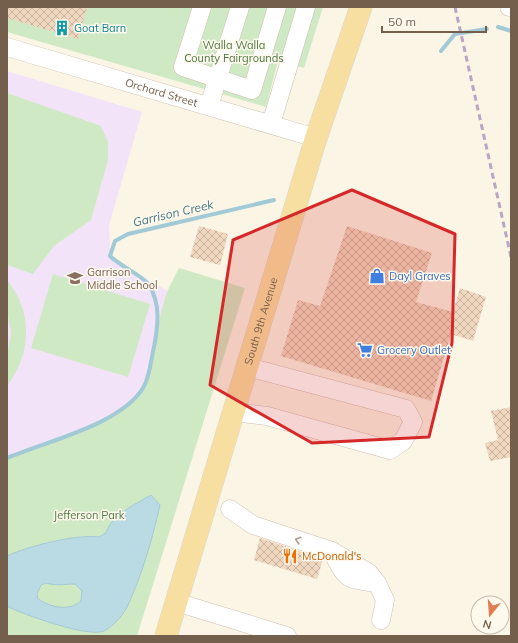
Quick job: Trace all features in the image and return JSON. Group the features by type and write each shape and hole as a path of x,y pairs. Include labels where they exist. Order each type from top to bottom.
{"main road":[{"name":"South 9th Avenue","path":"166,636 316,138 361,7"}],"street":[{"path":"202,7 183,67 252,90 277,7"},
{"path":"209,106 240,7"},
{"path":"271,124 306,7"},
{"name":"Orchard Street","path":"7,47 316,138"},
{"path":"234,412 267,416 390,450 403,442 413,422 406,409 248,367"},
{"path":"230,509 253,525 332,551 341,570 351,580 377,583 385,600 381,620"},
{"path":"176,602 287,636"}],"highlighted area":[{"path":"352,190 455,234 452,343 429,437 312,443 210,385 233,240"}],"shaded area":[{"name":"Garrison Middle School","path":"7,71 142,112 109,225 110,256 118,264 168,291 145,387 133,402 112,415 77,432 7,458"}],"green space":[{"name":"Walla Walla County Fairgrounds","path":"7,7 323,7 304,68 278,61 266,107 7,32"},
{"path":"7,93 101,126 108,142 108,160 91,220 54,246 33,274 7,265"},
{"name":"Jefferson Park","path":"179,268 245,288 137,636 7,636 7,458 62,438 104,420 136,398 145,385 149,374 164,301 169,287"},
{"path":"53,274 150,304 128,377 31,348"},
{"path":"7,280 21,305 25,319 26,333 25,347 21,360 15,374 7,386 7,355 11,333 7,310"}],"water":[{"path":"151,495 160,505 142,570 127,607 123,614 110,627 104,631 84,631 55,624 7,606 7,556 27,548 66,539 78,537 99,537 106,533 118,515","holes":["46,583 75,584 82,591 81,601 65,607 54,606 43,602 38,599 37,594 41,585"]}],"building":[{"name":"Goat Barn","path":"7,7 87,7 78,39 7,18"},
{"path":"199,226 228,234 220,265 190,257"},
{"path":"347,226 432,253 416,302 453,312 460,288 486,297 473,341 451,334 431,401 281,356 298,300 320,306"},
{"path":"511,407 511,457 490,461 485,443 498,440 491,411"},
{"name":"McDonald's","path":"260,538 323,559 317,579 254,560"}],"waterway":[{"name":"Garrison Creek","path":"498,27 511,31"},
{"name":"Garrison Creek","path":"441,51 455,34 487,29"},
{"name":"Garrison Creek","path":"7,458 100,422 118,412 132,401 145,384 150,368 157,331 157,307 153,292 147,282 110,256 115,241 128,234 274,200"}],"railway":[{"path":"455,7 511,257"}],"place":[{"name":"Goat Barn","path":"62,28"},
{"name":"Dayl Graves","path":"377,276"},
{"name":"Garrison Middle School","path":"75,278"},
{"name":"Grocery Outlet","path":"365,350"},
{"name":"McDonald's","path":"290,556"}]}
